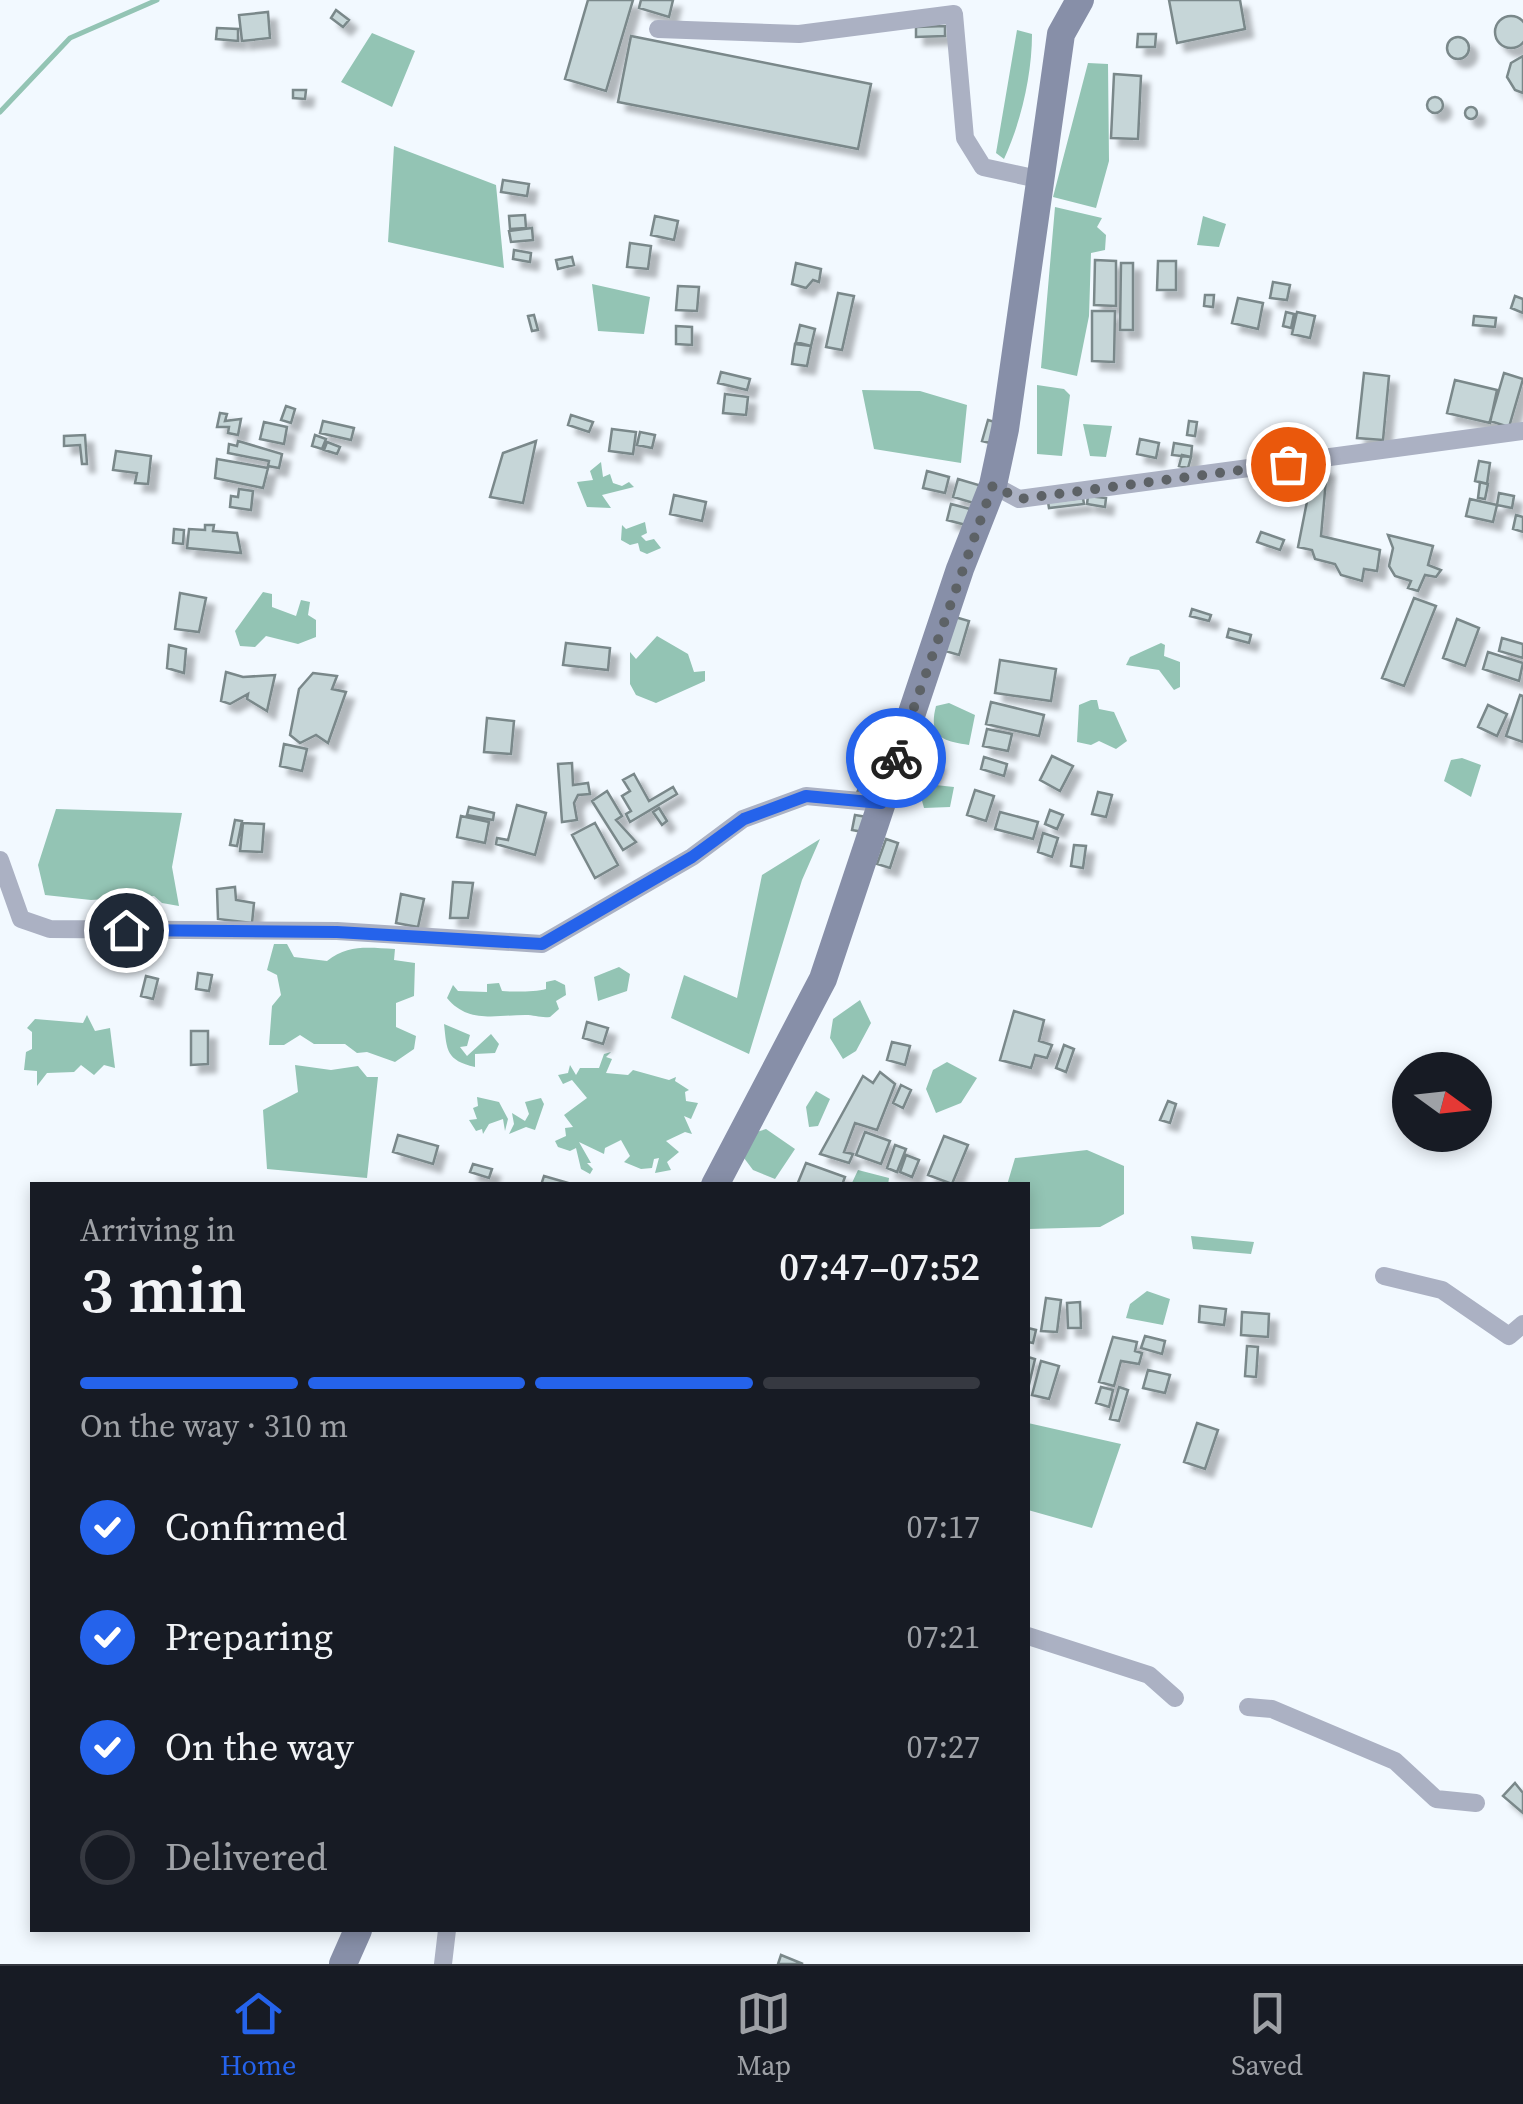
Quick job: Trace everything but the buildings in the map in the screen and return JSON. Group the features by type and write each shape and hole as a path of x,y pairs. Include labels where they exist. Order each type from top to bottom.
{"main road":[{"path":"716,1182 823,980 993,485 1005,430 1061,34 1080,0"},
{"path":"344,1964 357,1932"}],"street":[{"path":"658,29 799,34 954,14 965,138 984,167 1038,179"},
{"path":"993,485 1019,499 1523,431"},
{"path":"0,860 22,919 50,929 337,932 542,944 692,857 744,819 806,796 881,803"},
{"path":"1384,1276 1442,1290 1509,1336 1523,1324"},
{"path":"1030,1637 1149,1675 1175,1698"},
{"path":"1248,1707 1272,1709 1395,1761 1436,1799 1476,1803"},
{"path":"443,1964 447,1932"}],"shaded area":[{"path":"1017,30 1032,34 1030,66 1020,114 1004,159 996,153"},
{"path":"372,33 415,51 392,107 341,82"},
{"path":"1088,63 1108,64 1109,161 1096,208 1053,197"},
{"path":"394,146 496,185 504,268 388,242"},
{"path":"1055,207 1102,218 1097,227 1106,235 1105,250 1091,253 1089,316 1077,376 1041,368"},
{"path":"1203,216 1226,224 1219,247 1197,245"},
{"path":"592,284 650,297 644,334 598,331"},
{"path":"1037,385 1064,389 1070,395 1062,456 1037,454"},
{"path":"862,390 920,391 967,405 961,463 874,449"},
{"path":"1083,424 1112,426 1106,457 1090,456"},
{"path":"601,462 603,477 610,474 613,483 622,486 629,482 634,487 602,495 611,508 587,507 577,482 593,480 590,471"},
{"path":"645,522 647,533 641,536 646,541 654,539 661,548 647,554 640,551 638,543 630,545 621,540 622,525 626,529"},
{"path":"263,592 272,594 272,607 296,616 301,600 310,602 308,615 316,620 316,637 298,644 266,636 255,647 240,646 235,631"},
{"path":"657,636 688,654 694,672 705,671 705,681 656,703 636,695 630,684 630,652 636,659"},
{"path":"1161,643 1165,645 1164,656 1180,662 1180,687 1174,690 1159,670 1126,665 1130,657"},
{"path":"1097,700 1099,709 1114,712 1127,741 1116,749 1099,741 1091,745 1077,742 1079,705"},
{"path":"949,703 975,715 969,745 951,742 936,731 936,706"},
{"path":"1462,758 1481,765 1471,797 1444,781 1451,760"},
{"path":"926,784 954,787 950,807 924,808 919,790"},
{"path":"56,809 182,813 172,867 179,906 162,903 154,896 91,900 45,895 38,865"},
{"path":"820,839 802,880 749,1054 671,1018 684,975 737,998 762,875"},
{"path":"274,944 287,944 294,957 327,961 351,949 395,949 394,960 415,963 414,996 396,1003 396,1027 416,1036 414,1049 395,1062 367,1052 357,1053 345,1044 314,1044 300,1035 284,1045 269,1045 272,1006 281,995 277,975 267,970"},
{"path":"619,967 630,974 627,991 598,1001 594,977"},
{"path":"555,980 565,985 566,995 556,1001 559,1009 550,1017 474,1015 447,998 453,985 458,991 487,992 487,984 499,983 502,991 530,991 546,989 546,982"},
{"path":"860,1000 871,1023 856,1051 843,1059 830,1038 833,1019"},
{"path":"87,1015 95,1031 110,1028 115,1068 104,1065 94,1075 81,1065 74,1072 47,1073 37,1086 37,1071 24,1070 26,1052 32,1049 32,1032 27,1028 35,1019 83,1023"},
{"path":"444,1024 470,1035 467,1046 460,1047 467,1056 491,1034 499,1044 495,1053 475,1054 475,1067 458,1061 447,1048"},
{"path":"611,1052 606,1057 612,1059 606,1073 628,1075 633,1070 669,1080 676,1077 675,1081 689,1090 685,1092 686,1101 698,1103 691,1119 684,1116 692,1134 685,1132 666,1141 679,1152 667,1162 671,1170 655,1173 659,1158 654,1159 652,1168 641,1169 624,1162 630,1156 621,1140 605,1148 604,1154 579,1142 591,1163 587,1163 593,1169 590,1174 581,1169 576,1148 570,1151 558,1147 555,1141 566,1136 565,1128 573,1127 564,1115 587,1098 572,1080 563,1084 558,1075 568,1073 570,1065 576,1075 580,1068 599,1068 604,1054"},
{"path":"947,1062 977,1078 961,1103 936,1113 926,1089 933,1070"},
{"path":"295,1065 331,1070 358,1066 367,1077 378,1077 367,1178 267,1169 263,1110 298,1092"},
{"path":"816,1091 830,1099 818,1126 809,1127 806,1107"},
{"path":"477,1097 499,1102 508,1119 505,1131 503,1119 489,1124 483,1134 482,1129 476,1131 469,1120 477,1119 473,1108 478,1106"},
{"path":"541,1098 544,1104 535,1130 526,1127 509,1134 514,1124 512,1113 525,1121 529,1114 525,1102"},
{"path":"766,1129 795,1149 775,1179 753,1170 741,1154 750,1134"},
{"path":"1087,1150 1124,1166 1124,1214 1100,1227 1030,1229 1030,1182 1008,1182 1015,1158"},
{"path":"858,1170 889,1178 888,1182 852,1182"},
{"path":"1191,1236 1254,1242 1251,1254 1193,1249"},
{"path":"1147,1291 1170,1299 1163,1325 1126,1318 1130,1304"},
{"path":"1030,1423 1121,1444 1092,1528 1030,1511"}],"waterway":[{"path":"0,112 70,38 157,0"}],"way so far":[{"path":"896,758 993,485 1019,499 1288,464"}],"route":[{"path":"126,930 337,932 542,944 692,857 744,819 806,796 881,803 896,758"}]}
